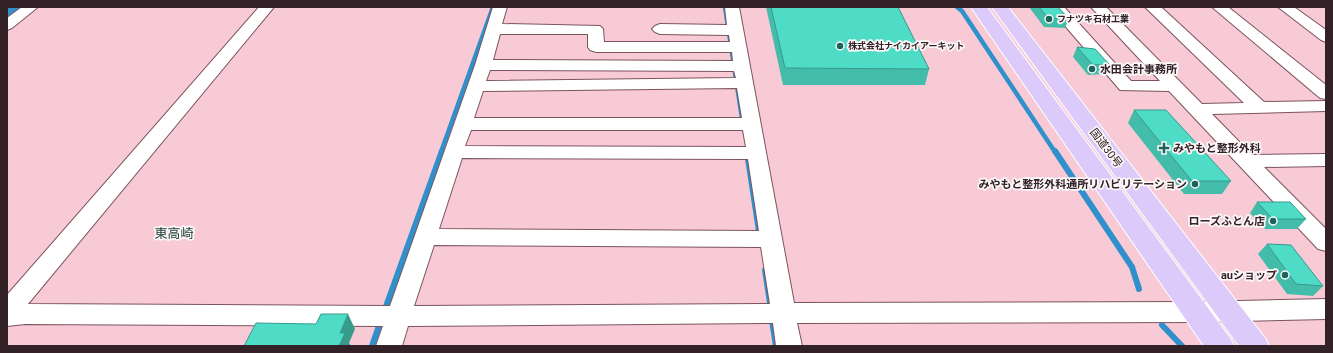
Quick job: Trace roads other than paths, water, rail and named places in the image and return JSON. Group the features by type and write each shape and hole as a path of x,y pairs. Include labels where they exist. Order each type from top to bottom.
{"highway":[{"name":"国道30号","path":"979,7 1220,346"},
{"name":"国道30号","path":"1000,7 1255,346"}],"street":[{"path":"7,10 12,7"},
{"path":"7,25 31,7"},
{"path":"7,312 267,7"},
{"path":"389,346 387,316 426,237 477,86 500,7"},
{"path":"732,7 735,56 763,239 783,313 789,346"},
{"path":"1056,7 1126,86 1174,86"},
{"path":"1098,7 1248,161 1317,224 1326,243"},
{"path":"1152,7 1259,108"},
{"path":"1219,7 1326,94"},
{"path":"1285,7 1326,36"},
{"path":"493,29 595,29 596,48 735,56"},
{"path":"660,29 735,56"},
{"path":"483,65 735,56"},
{"path":"477,86 735,56"},
{"path":"1197,109 1326,106"},
{"path":"464,124 745,124"},
{"path":"454,152 750,153"},
{"path":"1248,161 1326,160"},
{"path":"426,237 763,239"},
{"path":"7,316 25,314 387,316 1090,310 1195,312 1326,309"}],"waterway":[{"path":"7,17 21,7"},
{"path":"441,152 493,7"},
{"path":"725,7 743,125"},
{"path":"957,7 962,11 1055,152"},
{"path":"384,312 442,151"},
{"path":"1055,151 1132,267 1139,289"},
{"path":"747,152 760,238"},
{"path":"765,270 770,303"},
{"path":"372,346 381,320"},
{"path":"772,321 776,346"},
{"path":"1162,325 1182,346"}],"place":[{"name":"フナツキ石材工業","path":"1049,19"},
{"name":"株式会社ナイカイアーキット","path":"840,46"},
{"name":"水田会計事務所","path":"1092,69"},
{"name":"みやもと整形外科","path":"1164,148"},
{"name":"みやもと整形外科通所リハビリテーション","path":"1195,184"},
{"name":"ローズふとん店","path":"1273,221"},
{"name":"auショップ","path":"1285,275"}],"district":[{"name":"東高崎","path":"174,233"}]}
